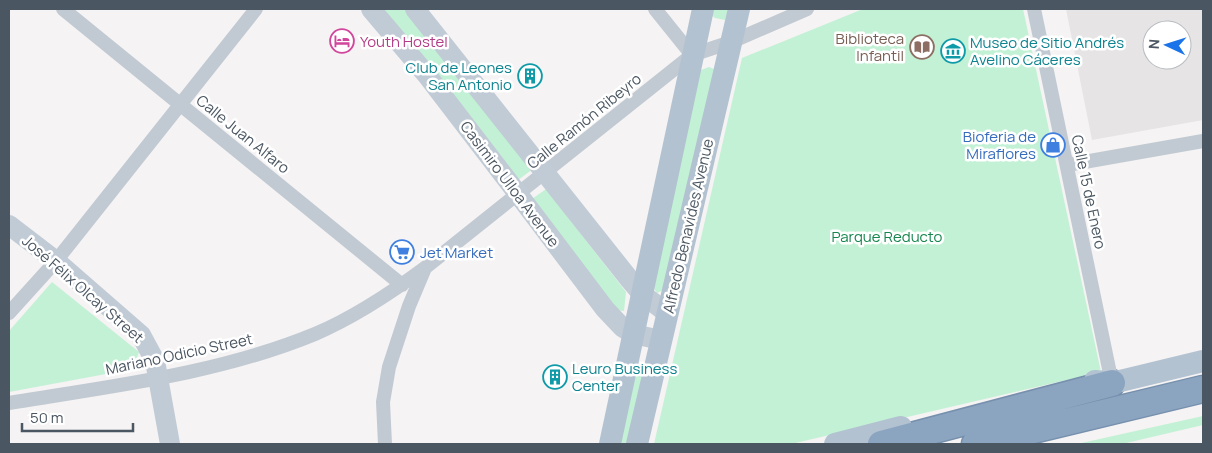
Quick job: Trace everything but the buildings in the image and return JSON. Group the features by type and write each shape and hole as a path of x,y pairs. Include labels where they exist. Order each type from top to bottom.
{"highway":[{"path":"881,444 1112,383"},
{"path":"975,444 1203,389"}],"main road":[{"name":"Casimiro Ulloa Avenue","path":"371,9 426,74 605,309 622,327 633,334 661,340"},
{"path":"415,9 642,294 667,313"},
{"name":"Alfredo Benavides Avenue","path":"610,444 703,9"},
{"name":"Alfredo Benavides Avenue","path":"637,444 739,9"},
{"name":"José Félix Olcay Street","path":"9,225 56,261 141,335 155,361 170,444"},
{"path":"835,444 1087,380 1112,383 1203,361"}],"street":[{"name":"Calle Juan Alfaro","path":"63,9 402,285"},
{"path":"9,313 56,261 256,9"},
{"path":"655,9 692,55"},
{"name":"Calle Ramón Ribeyro","path":"385,444 383,402 389,367 409,306 426,267 692,55 731,42 807,9"},
{"name":"Calle 15 de Enero","path":"1034,9 1112,383"},
{"path":"1067,165 1203,141"},
{"name":"Mariano Odicio Street","path":"9,403 159,378 242,360 316,334 359,312 402,285 426,267"}],"shaded area":[{"path":"1066,9 1203,9 1203,120 1092,140"}],"green space":[{"path":"382,9 407,9 533,169 518,180"},
{"path":"710,9 729,9 725,20 715,18 709,13"},
{"name":"Parque Reducto","path":"863,9 1023,9 1101,372 791,444 654,444 742,58"},
{"path":"709,67 716,70 667,288 657,293 650,283 696,72"},
{"path":"546,189 626,292 624,311 614,310 532,199"},
{"path":"52,282 139,352 133,369 9,392 9,331"},
{"path":"635,367 646,367 629,444 617,444"},
{"path":"1203,416 1203,425 1122,444 1077,444"}],"place":[{"name":"Youth Hostel","path":"342,41"},
{"name":"Biblioteca Infantil","path":"922,47"},
{"name":"Museo de Sitio Andrés Avelino Cáceres","path":"953,51"},
{"name":"Club de Leones San Antonio","path":"530,76"},
{"name":"Bioferia de Miraflores","path":"1053,145"},
{"name":"Jet Market","path":"402,252"},
{"name":"Leuro Business Center","path":"555,377"}]}
